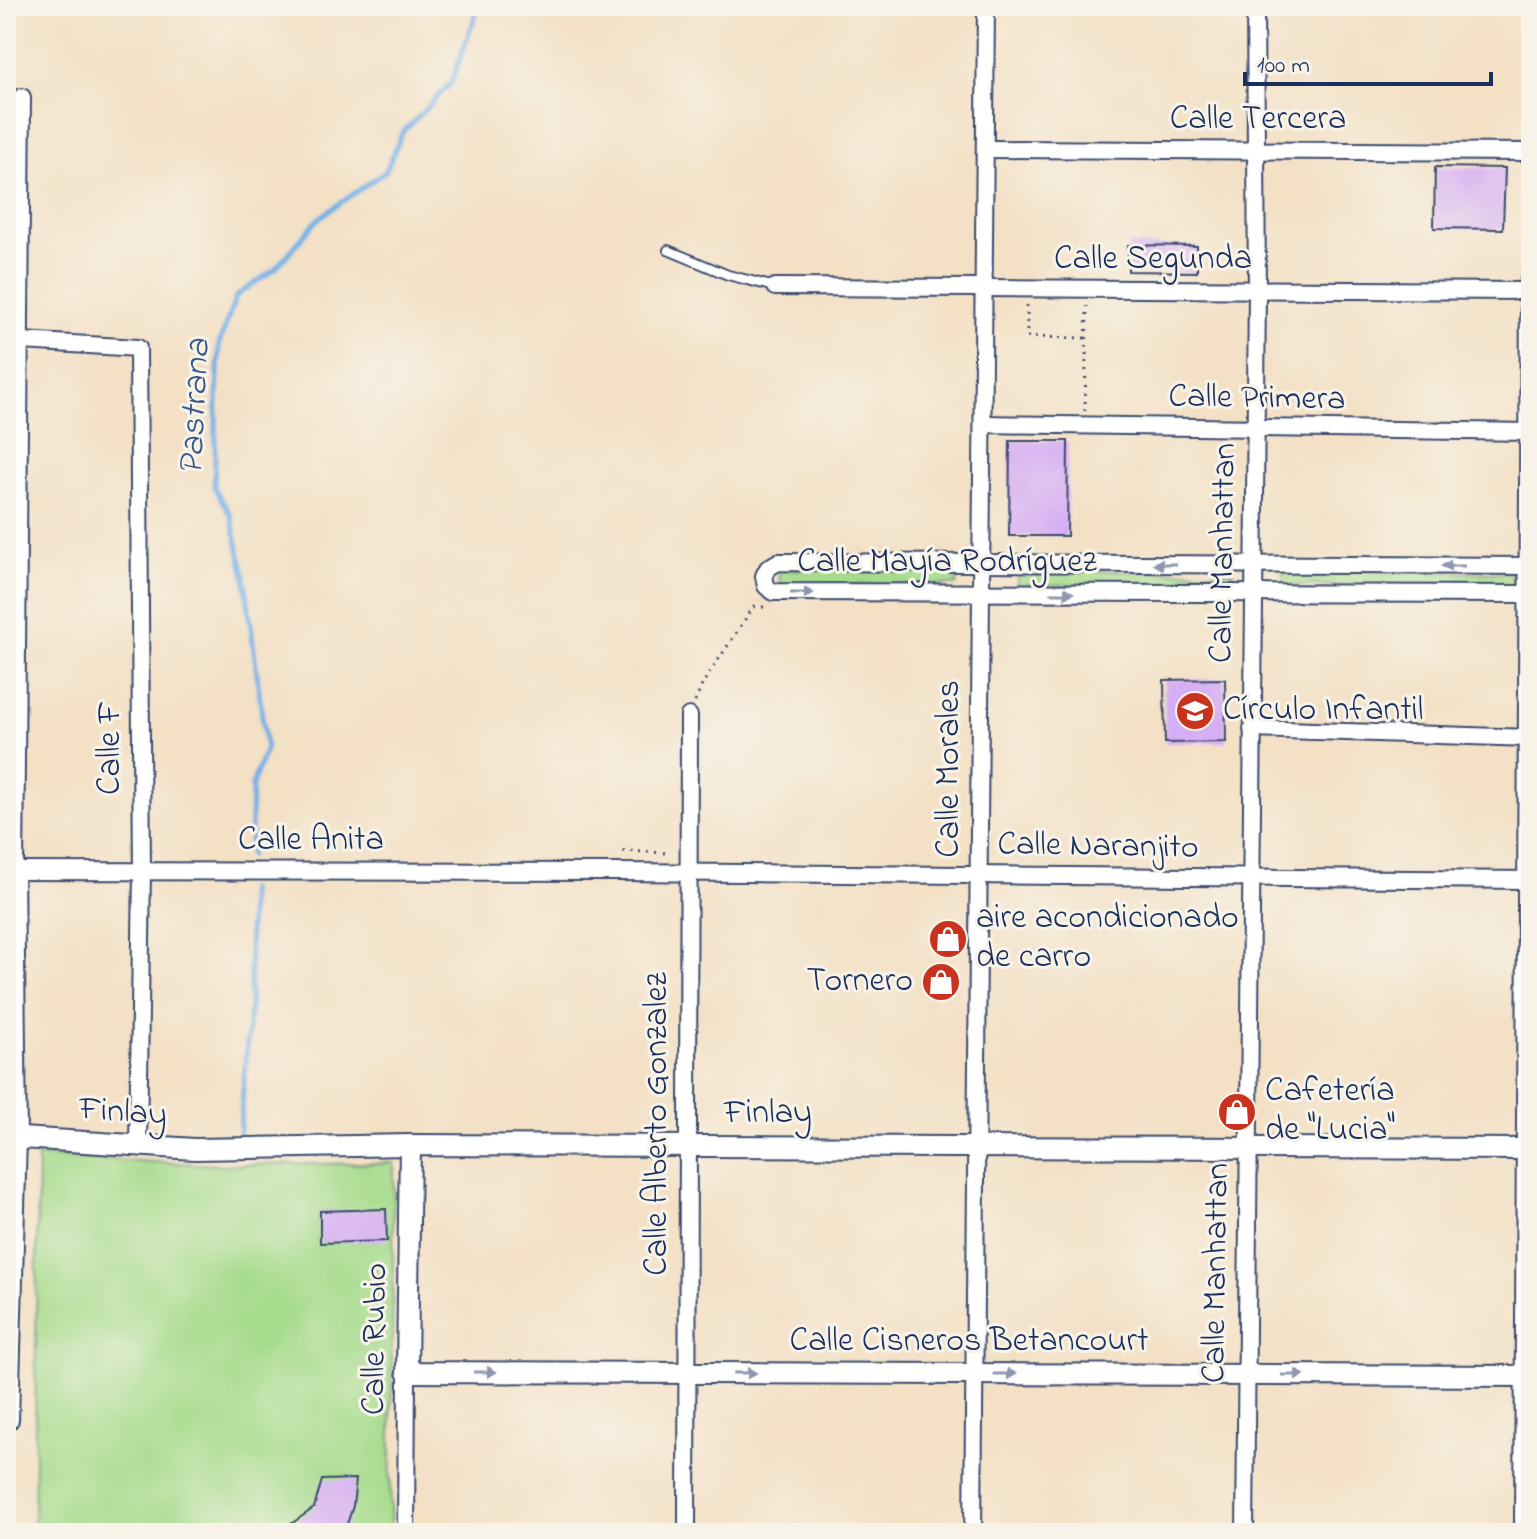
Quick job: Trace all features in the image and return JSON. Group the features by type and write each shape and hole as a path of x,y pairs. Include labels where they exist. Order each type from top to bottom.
{"street":[{"name":"Calle Morales","path":"973,1533 986,6"},
{"name":"Calle Manhattan","path":"1245,1533 1257,291 1255,6"},
{"path":"8,1418 12,1137 13,340 22,97"},
{"name":"Calle Tercera","path":"985,149 1531,152"},
{"path":"1525,1533 1529,1376 1531,279"},
{"name":"Calle Segunda","path":"775,287 1531,291"},
{"name":"Calle F","path":"13,340 138,348 142,871 138,1147"},
{"name":"Calle Primera","path":"983,424 1530,432"},
{"name":"Calle Mayía Rodríguez","path":"1530,566 778,562 768,568 764,576 766,586 773,592 1530,594"},
{"name":"Calle Alberto Gonzalez","path":"687,1533 689,716"},
{"path":"1252,729 1530,738"},
{"name":"Calle Anita","path":"11,871 616,872"},
{"name":"Calle Naranjito","path":"616,872 1530,880"},
{"name":"Finlay","path":"12,1137 138,1147 1529,1149"},
{"name":"Calle Rubio","path":"406,1533 410,1145"},
{"name":"Calle Cisneros Betancourt","path":"407,1372 1529,1376"}],"lane":[{"path":"668,250 728,275 775,287"}],"path":[{"path":"1028,289 1027,337 1087,338"},
{"path":"1085,426 1088,290"},
{"path":"689,716 703,683 766,586"},
{"path":"8,1418 12,1533"}],"green space":[{"path":"780,569 957,570 957,585 779,584"},
{"path":"1017,570 1233,572 1233,587 1017,585"},
{"path":"1283,570 1512,573 1512,588 1283,585"},
{"path":"38,1156 216,1165 394,1163 390,1533 34,1533"}],"building":[{"path":"1435,167 1505,168 1503,229 1434,228"},
{"path":"1128,245 1197,246 1197,272 1128,271"},
{"path":"1010,441 1068,441 1067,536 1009,536"},
{"name":"Círculo Infantil","path":"1225,679 1226,742 1165,743 1164,680"},
{"path":"386,1209 387,1241 320,1243 320,1211"},
{"path":"356,1479 353,1506 344,1533 278,1533 314,1508 322,1480"}],"waterway":[{"name":"Pastrana","path":"250,855 252,785 266,748 245,577 231,516 214,487 219,344 236,296 275,269 319,218 386,171 402,133 451,83 479,6"},
{"name":"Pastrana","path":"239,1139 250,1006 249,889"}],"place":[{"name":"Círculo Infantil","path":"1195,711"},
{"name":"aire acondicionado de carro","path":"948,939"},
{"name":"Tornero","path":"941,982"},
{"name":"Cafetería de \"Lucia\"","path":"1237,1112"}]}
